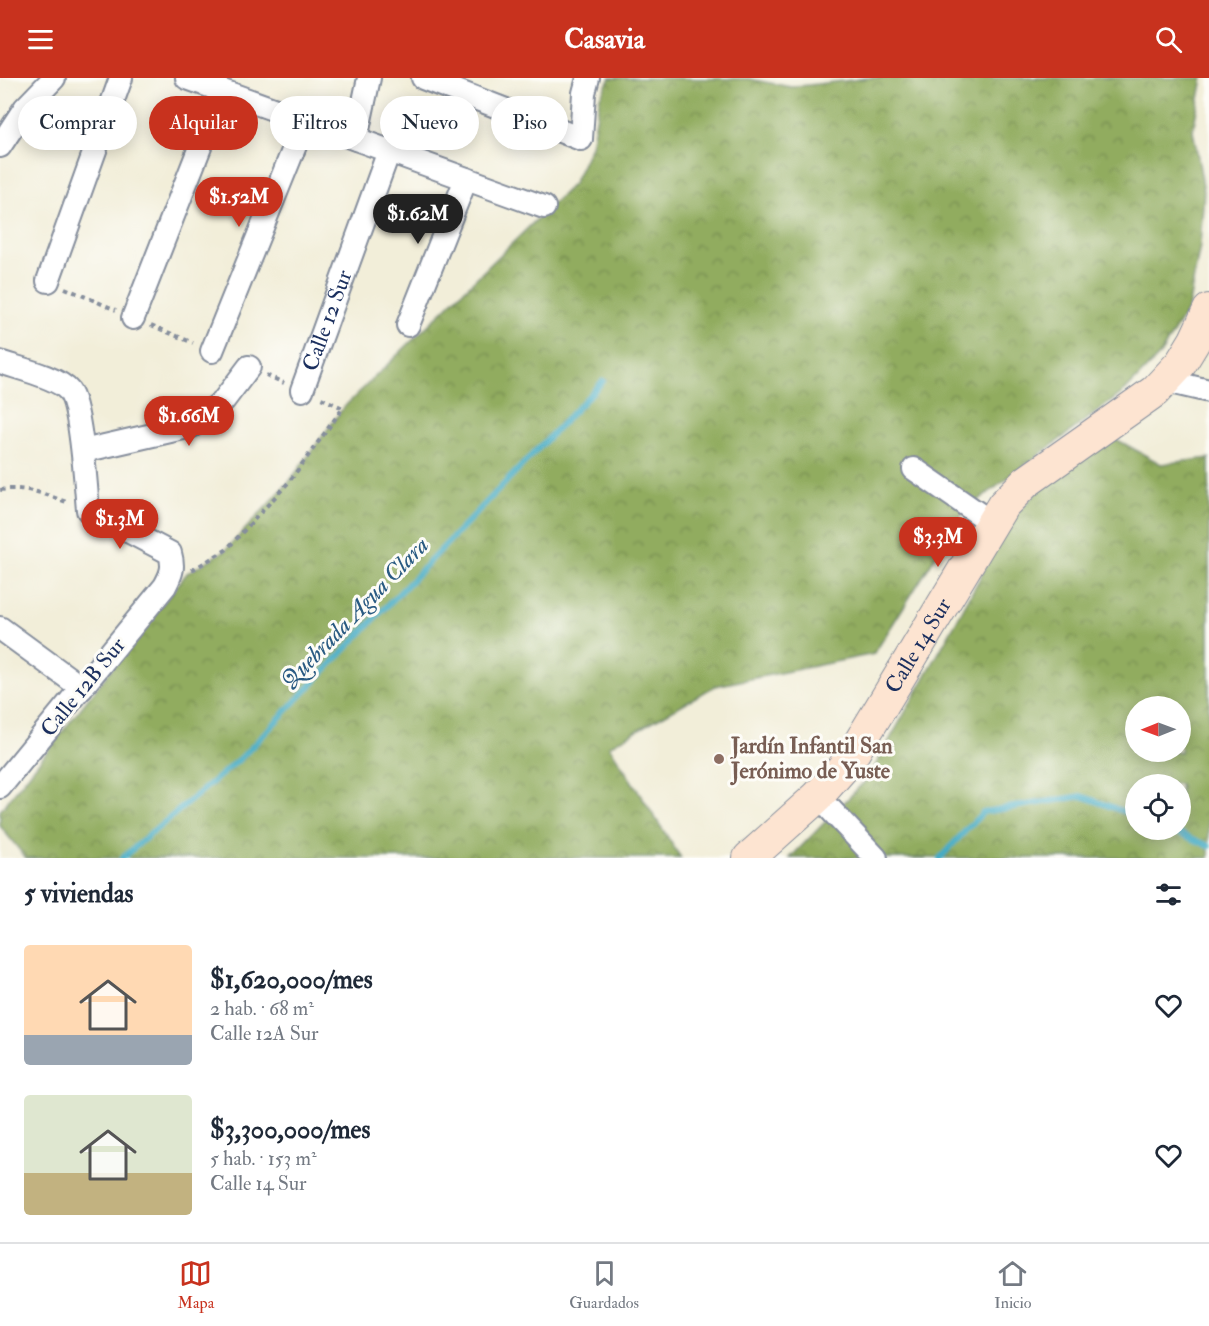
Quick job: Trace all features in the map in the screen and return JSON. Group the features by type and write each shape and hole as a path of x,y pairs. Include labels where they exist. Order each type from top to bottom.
{"street":[{"path":"48,281 121,78"},
{"path":"187,78 270,108"},
{"path":"365,96 369,78"},
{"path":"423,78 581,139 584,93 588,78"},
{"path":"0,146 25,108 47,82"},
{"path":"134,318 222,91"},
{"path":"368,143 544,207"},
{"path":"212,351 293,150"},
{"name":"Calle 12 Sur","path":"302,390 389,151"},
{"path":"408,325 466,179"},
{"name":"Calle 14 Sur","path":"749,858 817,797 848,762 966,570 1003,505 1026,482 1144,400 1166,381 1181,363 1195,340 1209,310"},
{"path":"0,362 54,381 69,391 82,451 88,510"},
{"path":"82,451 192,426 224,400 249,367"},
{"path":"1166,381 1209,391"},
{"path":"914,469 992,522"},
{"name":"Calle 12B Sur","path":"0,787 165,585 173,572 170,554 88,510"},
{"path":"0,628 82,688"},
{"path":"831,810 876,858"}],"path":[{"path":"165,585 226,550 289,482 343,408"},
{"path":"0,490 31,489 88,510"}],"green space":[{"path":"610,78 749,79 791,87 869,78 1203,78 1193,130 1204,191 1200,246 1188,309 1159,356 1125,391 964,511 874,654 715,686 609,746 681,858 26,858 0,826 0,811 187,573 226,550 289,482 343,408 573,184 591,146 600,97"},
{"path":"1112,437 1161,464 1209,458 1209,858 790,858 868,778 1009,523 1055,471"}],"waterway":[{"name":"Quebrada Agua Clara","path":"122,858 241,758 603,381"},
{"path":"940,858 983,812 1082,796 1125,812"},
{"path":"1191,838 1209,846"}],"place":[{"name":"Jardín Infantil San Jerónimo de Yuste","path":"719,759"}]}
